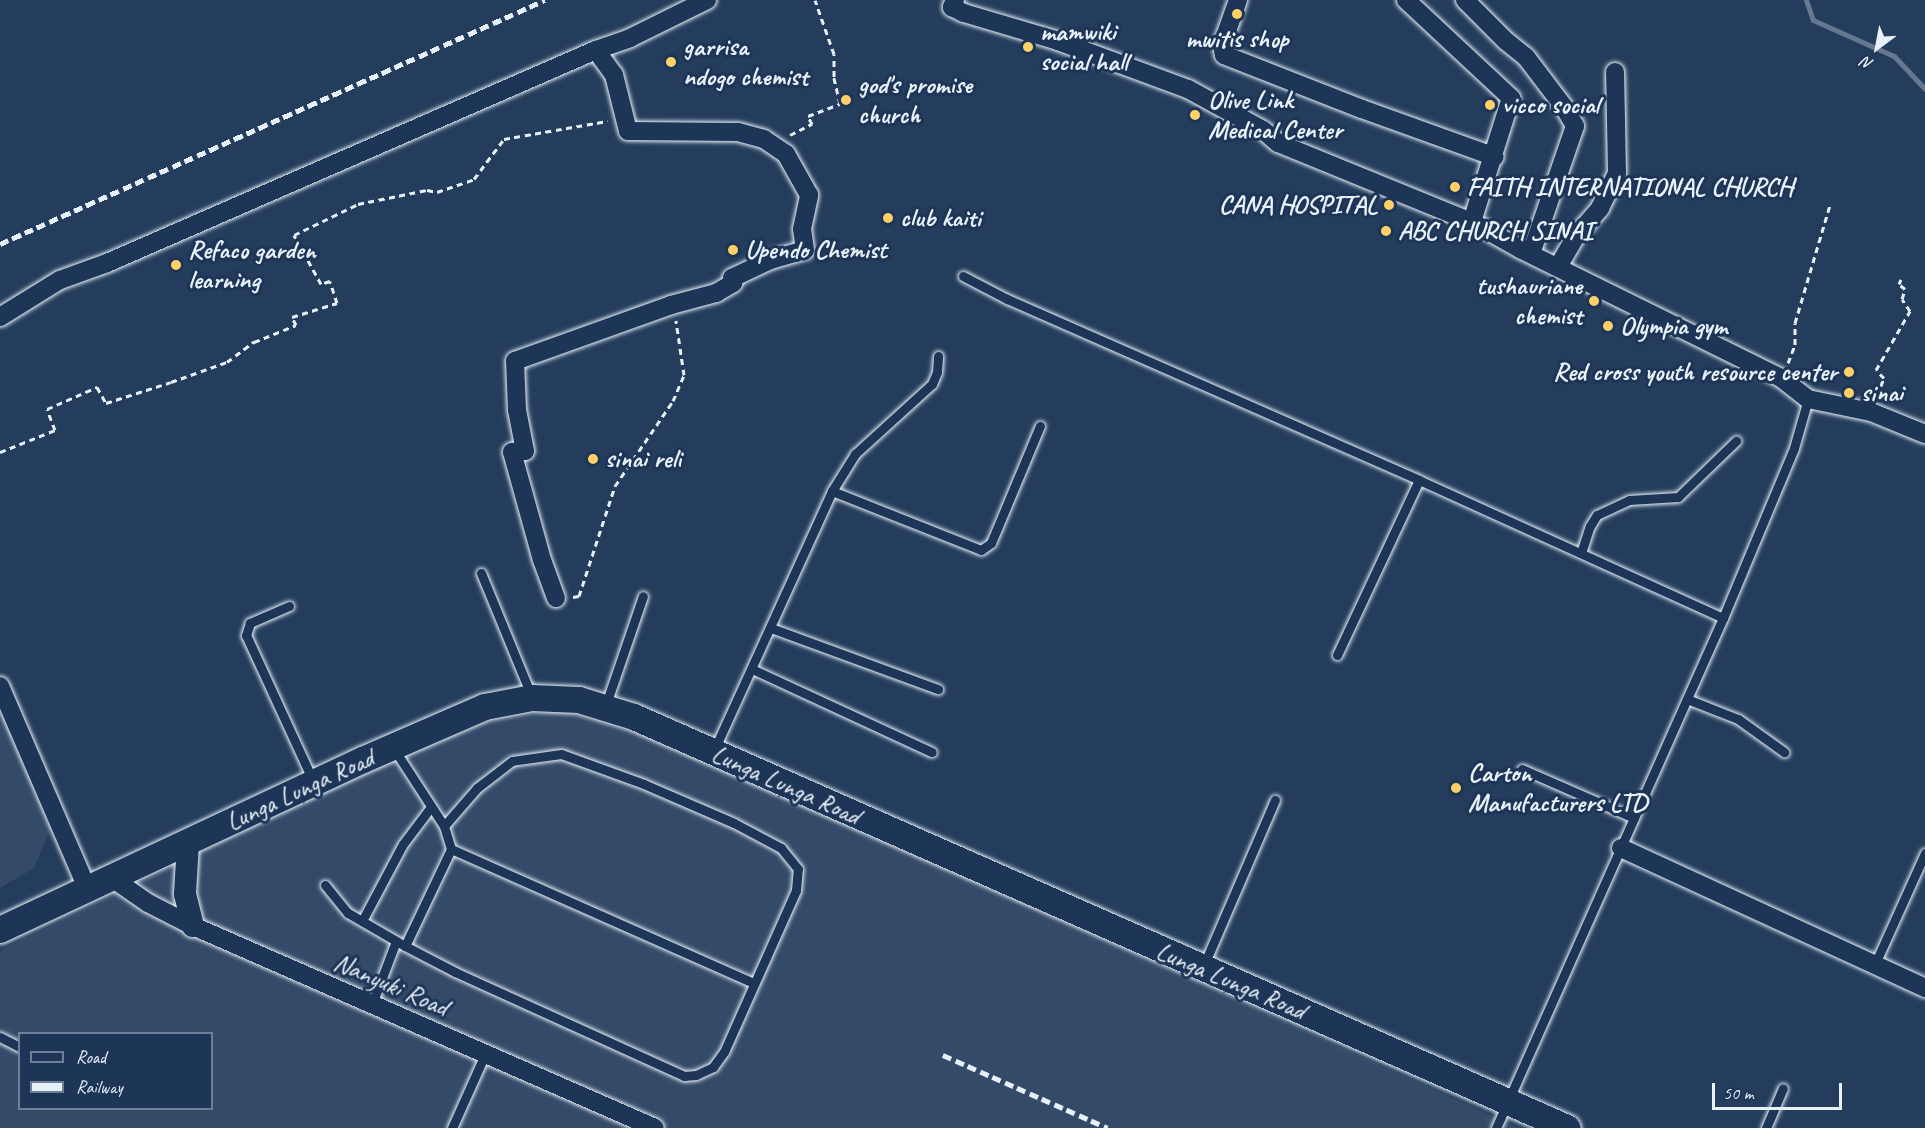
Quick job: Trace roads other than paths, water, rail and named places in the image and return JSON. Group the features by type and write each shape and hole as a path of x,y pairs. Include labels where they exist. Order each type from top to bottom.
{"main road":[{"name":"Lunga Lunga Road","path":"0,930 314,783 485,707 532,698 579,700 634,717 1202,969 1568,1128"}],"street":[{"path":"0,316 60,280 107,263 596,50 630,38 707,0"},
{"path":"955,0 952,7 964,13 1058,41 1188,89 1263,130 1278,142 1472,222 1531,254 1781,378 1808,399 1871,412 1925,434"},
{"path":"1238,0 1222,45 1224,55 1362,109 1495,157"},
{"path":"1406,0 1511,99 1495,157 1472,222"},
{"path":"1465,0 1506,41 1526,57 1564,107 1575,126 1531,254"},
{"path":"556,598 542,560 512,452 525,451 518,410 515,362 671,305 716,293 733,283 732,278 770,260 805,250 802,229 809,195 786,154 764,139 738,132 628,131 614,75 596,50"},
{"path":"1558,267 1576,236 1600,208 1617,173 1615,72"},
{"path":"0,686 87,888"},
{"path":"188,843 185,894 193,926"},
{"path":"1621,848 1925,988"},
{"name":"Nanyuki Road","path":"112,878 148,903 193,926 486,1052 655,1128"}],"lane":[{"path":"963,276 1007,299 1419,480 1723,618"},
{"path":"713,752 832,491 855,454 932,384 937,372 938,356"},
{"path":"1496,1128 1560,979 1723,618 1794,448 1808,399"},
{"path":"832,491 981,550 991,543 1040,426"},
{"path":"1581,553 1590,526 1597,515 1629,500 1678,497 1736,441"},
{"path":"1337,655 1419,480"},
{"path":"481,573 532,698"},
{"path":"604,708 643,596"},
{"path":"289,606 250,623 246,635 314,783"},
{"path":"771,628 938,689"},
{"path":"752,669 932,753"},
{"path":"1687,699 1738,719 1784,752"},
{"path":"372,1004 400,944 451,849 444,826 393,747"},
{"path":"325,885 348,913 400,944 455,972 684,1076 696,1075 713,1067 724,1052 796,890 798,868 781,848 734,823 644,784 561,754 512,761 477,788 444,826"},
{"path":"1522,769 1634,818"},
{"path":"1202,969 1275,800"},
{"path":"362,921 403,844 431,807"},
{"path":"451,849 754,983"},
{"path":"1874,966 1925,853"},
{"path":"0,1037 18,1046"},
{"path":"452,1128 486,1052"},
{"path":"1766,1128 1782,1088"}],"waterway":[{"path":"1806,0 1813,20 1894,56 1925,89"}],"railway":[{"path":"0,244 545,0"},
{"path":"943,1055 1108,1128"}],"place":[{"name":"mwitis shop","path":"1237,14"},
{"name":"mamwiki social hall","path":"1028,47"},
{"name":"garrisa ndogo chemist","path":"671,62"},
{"name":"god's promise church","path":"846,100"},
{"name":"vicco social","path":"1490,105"},
{"name":"Olive Link Medical Center","path":"1195,115"},
{"name":"FAITH INTERNATIONAL CHURCH","path":"1455,187"},
{"name":"CANA HOSPITAL","path":"1389,205"},
{"name":"club kaiti","path":"888,218"},
{"name":"ABC CHURCH SINAI","path":"1386,231"},
{"name":"Upendo Chemist","path":"733,250"},
{"name":"Refaco garden learning","path":"176,265"},
{"name":"tushauriane chemist","path":"1594,301"},
{"name":"Olympia gym","path":"1608,326"},
{"name":"Red cross youth resource center","path":"1849,372"},
{"name":"sinai","path":"1849,393"},
{"name":"sinai reli","path":"593,459"},
{"name":"Carton Manufacturers LTD","path":"1456,788"}]}
